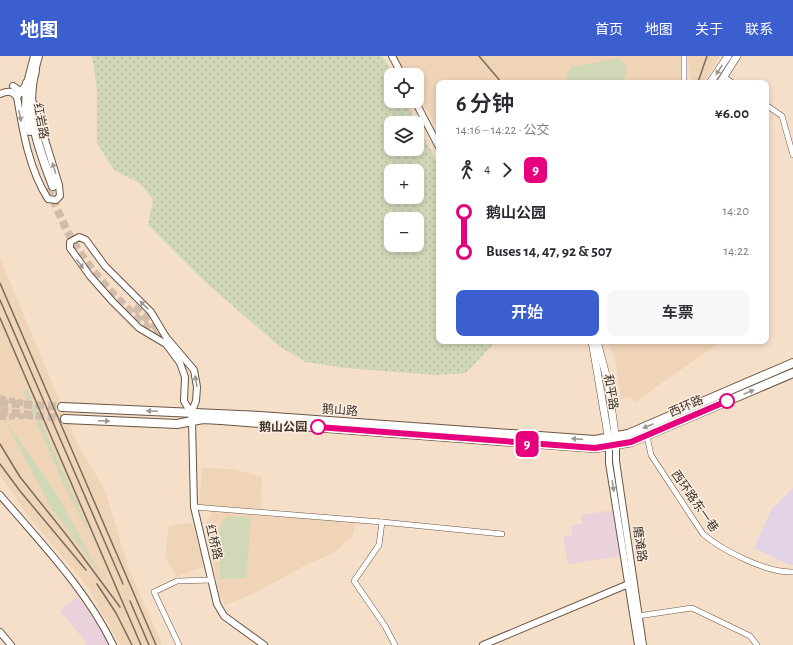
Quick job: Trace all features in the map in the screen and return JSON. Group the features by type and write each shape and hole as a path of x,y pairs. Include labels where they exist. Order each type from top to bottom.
{"main road":[{"path":"712,80 728,56"},
{"path":"722,80 737,56"},
{"name":"红岩路","path":"24,96 35,71"},
{"name":"红岩路","path":"27,83 24,96 34,146 51,187"},
{"name":"和平路","path":"593,344 612,442"},
{"name":"和平路","path":"598,344 608,383 612,442"},
{"name":"西环路","path":"612,442 793,363"},
{"name":"西环路","path":"612,442 647,436 793,374"},
{"name":"鹅山路","path":"62,407 588,449 612,442"},
{"name":"鹅山路","path":"65,419 177,424 192,417"}],"street":[{"name":"红岩路","path":"27,83 34,56"},
{"name":"红岩路","path":"35,71 39,56"},
{"path":"392,56 398,68"},
{"path":"684,56 684,80"},
{"path":"13,86 20,90 24,96 59,185 60,196 56,200 48,199 27,148 24,96"},
{"path":"0,94 9,91 24,96"},
{"path":"769,107 782,116 793,154"},
{"path":"419,108 436,141"},
{"path":"79,237 86,240 105,266 151,312 166,337 194,370 197,387 196,401 192,417 184,401 185,377 180,363 166,344 139,328 113,302 76,259 70,248 70,242 79,237"},
{"name":"红桥路","path":"192,417 194,507 217,604 224,616 264,645"},
{"name":"西环路东一巷","path":"647,436 651,454 703,534 712,542 758,565 785,572 793,572"},
{"name":"磨滩路","path":"612,442 609,463 643,645"},
{"path":"0,495 65,572 103,624 113,645"},
{"path":"194,507 382,522 502,534"},
{"path":"382,522 379,545 354,581 385,626 395,645"},
{"path":"179,645 154,592 178,581 212,580"},
{"path":"483,645 631,583"},
{"name":"磨滩路","path":"631,583 638,645"},
{"path":"638,616 692,608 750,636 758,645"},
{"path":"0,632 11,645"}],"shaded area":[{"path":"395,56 681,56 682,80 436,80 436,126 424,105 424,68 402,68"},
{"path":"688,56 720,56 705,80 693,80 689,76"},
{"path":"0,258 78,445 105,490 129,570 162,644 160,645 120,645 87,586 27,515 14,494 0,476"},
{"path":"609,344 718,344 635,402 630,397 621,400 616,364"},
{"path":"202,468 234,469 262,477 261,509 199,505"},
{"path":"793,488 793,565 785,563 754,548 771,510"},
{"path":"613,510 620,556 568,564 563,536 572,535 571,526 582,524 581,515"},
{"path":"212,512 356,522 352,537 333,553 302,567 257,592 225,605 220,595 205,524"},
{"path":"192,523 205,566 176,577 165,556 169,525"},
{"path":"77,596 103,632 102,633 109,645 86,645 86,642 60,611"}],"green space":[{"path":"92,56 380,56 384,58 389,68 384,68 384,108 410,108 414,116 384,116 384,156 424,156 424,137 436,161 436,344 493,344 466,373 436,375 345,368 306,362 279,346 203,280 148,225 153,199 139,183 114,170 97,143 97,89"},
{"path":"618,58 627,67 626,74 623,80 567,80 566,77 572,67"},
{"path":"27,389 97,549 64,485 23,391"},
{"path":"4,419 55,491 103,579 50,506"},
{"path":"228,516 251,518 246,578 220,579 220,528 223,521"}],"tunnel":[{"path":"48,188 63,222 81,254 99,278 119,300 162,341"},
{"path":"134,307 166,336"},
{"path":"0,398 36,406"},
{"path":"0,403 62,407"},
{"path":"0,411 65,419"},
{"path":"0,417 38,416"}],"railway":[{"path":"479,56 499,80"},
{"path":"699,80 707,56"},
{"path":"0,283 156,645"},
{"path":"0,300 123,584"},
{"path":"0,318 141,645"},
{"path":"0,444 20,477 68,537 120,607"},
{"path":"0,464 20,491 86,570"},
{"path":"97,584 116,613 132,645"},
{"path":"130,601 149,645"}],"bus line":[{"name":"9","path":"318,427 588,449 609,447 631,442 727,401"}],"place":[{"name":"鹅山公园","path":"318,427"}]}
